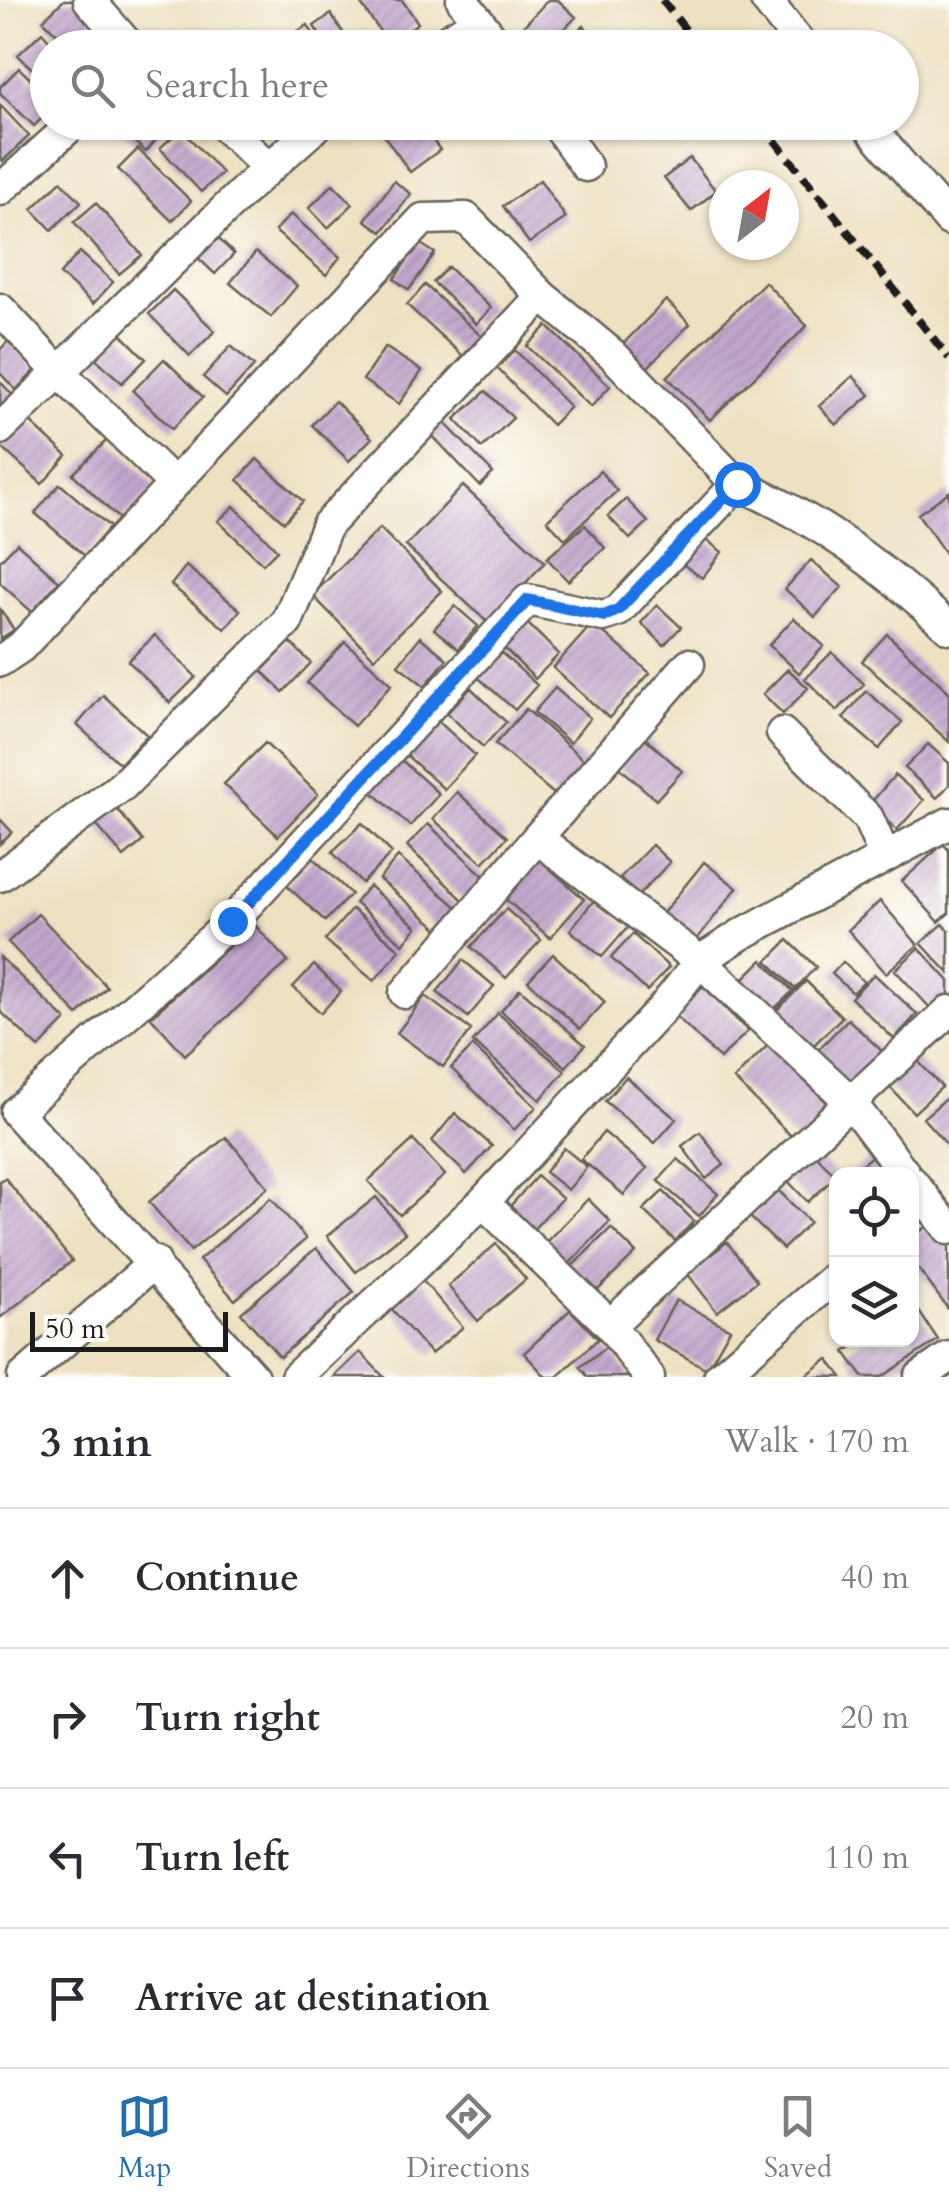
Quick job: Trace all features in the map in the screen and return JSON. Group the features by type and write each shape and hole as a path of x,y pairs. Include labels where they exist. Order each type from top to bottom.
{"street":[{"path":"88,0 115,30"},
{"path":"766,0 790,30"},
{"path":"452,30 470,11"},
{"path":"0,190 55,140"},
{"path":"239,140 269,168"},
{"path":"0,429 301,140"},
{"path":"568,140 586,166"},
{"path":"880,140 949,220"},
{"path":"0,661 21,647 423,219 466,218 542,296 612,354 737,484 778,501 881,566 949,628"},
{"path":"0,876 122,786 287,622 328,525 542,296"},
{"path":"0,310 173,483"},
{"path":"253,1377 154,1262 8,1119 232,921 528,600 604,616 618,610 737,484"},
{"path":"405,992 689,664"},
{"path":"782,732 868,818 884,856"},
{"path":"296,1377 483,1202 662,1010 700,961 884,856 948,826"},
{"path":"536,838 700,961 848,1100 900,1167"},
{"path":"610,1324 848,1100 947,1019"},
{"path":"919,1200 949,1228"},
{"path":"483,1202 610,1324 648,1377"},
{"path":"23,1377 154,1262"},
{"path":"719,1377 829,1282"},
{"path":"920,1377 949,1357"}],"building":[{"path":"64,0 75,0 105,30 53,30 43,20"},
{"path":"358,0 402,0 418,23 408,30 379,30"},
{"path":"548,0 558,0 576,17 563,30 520,30"},
{"path":"331,14 341,30 317,30 314,26"},
{"path":"30,44 30,67 18,55"},
{"path":"19,68 30,79 30,122 0,93 0,87"},
{"path":"0,105 29,136 3,161 0,157"},
{"path":"133,140 156,140 146,152"},
{"path":"169,140 191,140 222,173 201,192 160,148"},
{"path":"387,140 433,140 440,150 410,172"},
{"path":"138,149 191,201 172,221 118,169"},
{"path":"690,158 709,182 709,197 691,211 664,178"},
{"path":"540,180 566,218 529,243 503,206"},
{"path":"61,181 81,202 52,230 32,209"},
{"path":"394,181 411,194 382,232 365,220"},
{"path":"333,184 353,204 328,228 309,208"},
{"path":"96,203 142,255 119,274 74,222"},
{"path":"291,214 340,257 326,275 275,231"},
{"path":"213,233 234,254 215,274 193,253"},
{"path":"419,243 435,253 409,290 394,279"},
{"path":"80,252 113,282 93,304 60,274"},
{"path":"256,252 297,286 271,317 230,283"},
{"path":"448,267 491,308 476,324 433,282"},
{"path":"765,282 807,326 710,420 667,377"},
{"path":"425,285 481,336 463,356 407,305"},
{"path":"173,290 215,331 190,356 149,314"},
{"path":"666,300 690,324 646,369 622,345"},
{"path":"547,326 610,386 591,407 527,346"},
{"path":"119,332 146,359 122,383 94,357"},
{"path":"8,341 37,369 16,390 0,373 0,350"},
{"path":"231,346 254,366 226,397 203,377"},
{"path":"385,347 422,371 399,404 363,380"},
{"path":"515,350 570,407 552,425 497,368"},
{"path":"164,359 203,397 172,429 133,391"},
{"path":"853,376 870,395 836,425 819,406"},
{"path":"0,381 13,396 0,407"},
{"path":"486,391 513,418 482,448 455,419"},
{"path":"335,401 372,438 349,461 312,425"},
{"path":"26,418 67,456 42,484 0,446"},
{"path":"441,419 493,473 480,486 428,431"},
{"path":"108,439 156,487 121,521 73,474"},
{"path":"257,459 303,501 284,522 238,480"},
{"path":"600,471 617,491 565,539 547,520"},
{"path":"60,484 110,527 85,556 35,513"},
{"path":"463,486 545,562 488,623 406,546"},
{"path":"949,492 949,559 918,514"},
{"path":"626,499 648,522 630,539 608,516"},
{"path":"234,506 277,550 263,564 218,521"},
{"path":"585,525 605,548 568,581 547,558"},
{"path":"380,528 442,591 374,658 312,595"},
{"path":"698,533 722,552 702,578 677,560"},
{"path":"17,543 59,581 32,612 0,583 0,561"},
{"path":"811,560 842,587 815,617 785,589"},
{"path":"186,566 240,610 225,629 171,585"},
{"path":"657,605 681,627 664,645 641,623"},
{"path":"455,606 478,626 458,649 434,629"},
{"path":"0,609 14,630 0,639"},
{"path":"794,618 824,646 799,673 769,645"},
{"path":"524,620 559,654 535,679 500,644"},
{"path":"593,623 650,673 609,718 553,668"},
{"path":"887,634 949,692 949,742 862,661"},
{"path":"155,635 196,677 170,703 128,661"},
{"path":"420,637 447,659 425,686 398,665"},
{"path":"290,642 311,663 283,692 262,671"},
{"path":"345,642 392,684 354,726 307,683"},
{"path":"496,648 537,685 515,710 473,673"},
{"path":"832,652 864,684 837,711 805,679"},
{"path":"788,669 808,688 783,714 763,694"},
{"path":"471,688 506,722 483,747 447,713"},
{"path":"555,688 590,718 570,743 534,712"},
{"path":"866,691 902,722 879,749 843,718"},
{"path":"103,695 147,735 120,764 77,725"},
{"path":"526,709 591,766 561,800 495,744"},
{"path":"437,720 475,755 444,789 406,755"},
{"path":"644,737 682,771 656,800 618,766"},
{"path":"265,743 318,794 278,836 224,784"},
{"path":"928,744 949,763 949,785 937,798 905,768"},
{"path":"396,755 439,794 410,826 367,787"},
{"path":"895,775 924,800 897,830 869,805"},
{"path":"457,792 507,837 483,863 433,819"},
{"path":"113,804 143,841 124,857 93,821"},
{"path":"0,819 12,832 0,844"},
{"path":"362,823 392,853 362,883 332,852"},
{"path":"428,824 486,878 464,901 407,846"},
{"path":"943,844 949,850 949,913 939,922 902,881"},
{"path":"652,845 670,862 638,896 620,878"},
{"path":"398,857 457,907 439,929 379,879"},
{"path":"313,858 351,894 325,921 287,886"},
{"path":"538,858 584,899 550,938 503,897"},
{"path":"704,862 737,888 694,943 660,917"},
{"path":"369,886 417,927 403,944 355,903"},
{"path":"595,899 628,927 602,957 570,930"},
{"path":"880,901 918,945 886,973 848,930"},
{"path":"352,909 400,950 374,981 325,940"},
{"path":"506,909 541,940 506,978 471,947"},
{"path":"38,914 107,987 78,1015 8,942"},
{"path":"254,924 288,962 185,1055 151,1017"},
{"path":"943,924 949,931 949,973 921,943"},
{"path":"633,934 669,967 647,991 611,958"},
{"path":"788,940 816,967 795,989 767,961"},
{"path":"919,948 949,981 949,998 934,1012 895,970"},
{"path":"553,954 605,1002 580,1029 528,981"},
{"path":"0,957 66,1020 39,1048 0,1011"},
{"path":"463,960 494,986 468,1017 437,992"},
{"path":"762,960 793,991 768,1015 737,985"},
{"path":"843,962 864,982 853,993 832,974"},
{"path":"314,965 341,991 321,1013 293,987"},
{"path":"874,974 917,1014 894,1039 851,998"},
{"path":"806,981 842,1017 806,1053 770,1017"},
{"path":"703,986 748,1031 720,1059 675,1015"},
{"path":"520,989 585,1045 566,1067 501,1011"},
{"path":"425,996 471,1030 443,1067 397,1033"},
{"path":"498,1013 565,1071 540,1100 473,1042"},
{"path":"848,1019 886,1055 852,1090 815,1053"},
{"path":"768,1045 832,1107 797,1142 734,1079"},
{"path":"473,1046 536,1107 514,1130 451,1068"},
{"path":"915,1058 942,1087 914,1113 887,1084"},
{"path":"626,1077 676,1119 655,1143 605,1101"},
{"path":"949,1096 949,1147 923,1118"},
{"path":"455,1113 492,1146 466,1174 432,1141"},
{"path":"604,1132 647,1168 624,1195 581,1159"},
{"path":"700,1132 724,1165 706,1179 682,1146"},
{"path":"226,1137 268,1187 191,1251 149,1202"},
{"path":"413,1140 445,1175 400,1215 368,1181"},
{"path":"564,1148 587,1167 568,1190 545,1172"},
{"path":"813,1152 829,1169 829,1182 808,1202 786,1179"},
{"path":"874,1154 885,1167 858,1167"},
{"path":"678,1159 718,1194 699,1216 658,1181"},
{"path":"537,1176 562,1198 529,1234 505,1212"},
{"path":"5,1178 72,1261 0,1318 0,1181"},
{"path":"777,1189 810,1222 783,1249 750,1217"},
{"path":"663,1191 694,1221 675,1241 643,1210"},
{"path":"376,1197 405,1233 356,1272 327,1236"},
{"path":"271,1198 306,1239 235,1300 199,1260"},
{"path":"588,1199 610,1221 569,1264 546,1242"},
{"path":"934,1221 949,1241 949,1310 919,1269 919,1233"},
{"path":"611,1228 636,1253 597,1291 572,1266"},
{"path":"727,1242 757,1281 717,1312 687,1273"},
{"path":"496,1244 526,1279 478,1321 448,1286"},
{"path":"316,1248 354,1292 280,1357 241,1313"},
{"path":"422,1280 463,1327 431,1354 390,1307"},
{"path":"676,1300 730,1329 707,1369 654,1340"},
{"path":"570,1310 598,1339 557,1377 546,1377 524,1353"},
{"path":"919,1312 938,1340 882,1377 863,1377 845,1352 852,1347 919,1347"},
{"path":"606,1347 631,1377 588,1377 580,1367"},
{"path":"360,1352 384,1377 334,1377"},
{"path":"828,1359 842,1377 804,1377"}],"railway":[{"path":"662,0 686,30"},
{"path":"774,140 949,358"}],"route":[{"path":"232,921 528,600 604,616 618,610 737,484"}]}
